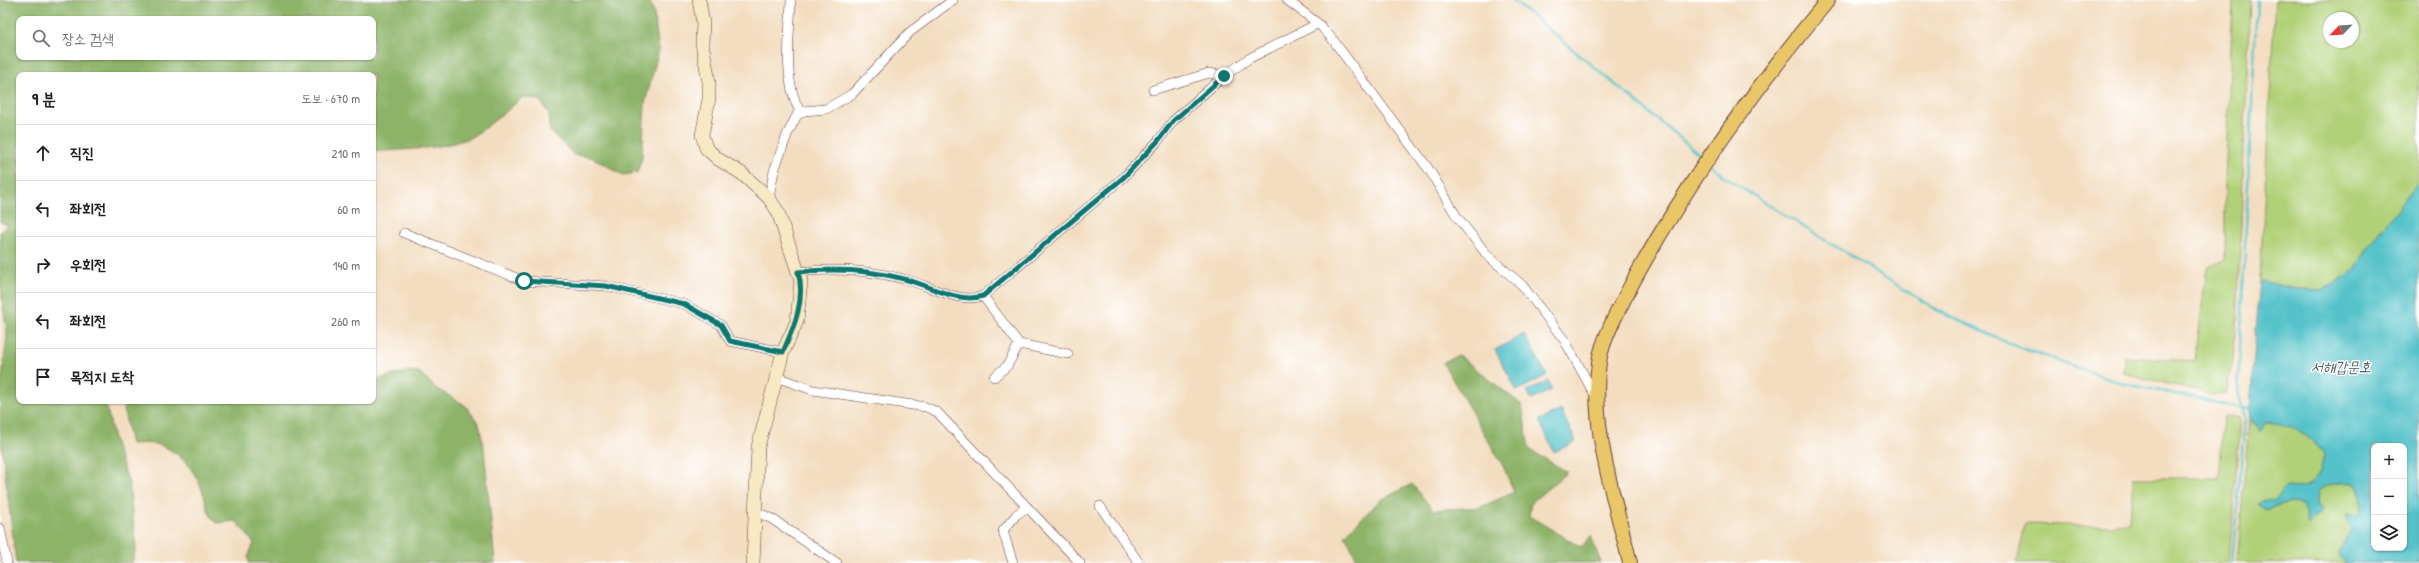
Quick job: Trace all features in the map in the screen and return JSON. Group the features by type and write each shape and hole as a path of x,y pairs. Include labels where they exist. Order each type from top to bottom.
{"main road":[{"path":"1630,563 1606,459 1597,399 1599,361 1617,312 1651,249 1754,92 1828,0"}],"street":[{"path":"699,0 703,23 702,43 709,82 709,99 702,135 706,148 718,159 742,173 769,198 778,212 798,272 800,288 796,320 783,352 758,447 757,512 753,563"},
{"path":"791,0 789,81 792,97 800,112"},
{"path":"800,112 826,109 852,94 910,32 953,0"},
{"path":"1287,0 1334,40 1430,171 1457,217 1488,256 1522,285 1565,341 1597,399"},
{"path":"798,272 818,270 849,271 903,279 960,297 974,298 983,296 1124,177 1158,141 1173,121 1224,76 1248,59 1317,24"},
{"path":"1153,90 1209,73 1224,76"},
{"path":"769,198 774,171 787,135 800,112"},
{"path":"404,234 524,281 606,286 684,304 721,325 730,341 783,352"},
{"path":"983,296 1019,344 1068,354"},
{"path":"994,377 1007,366 1019,344"},
{"path":"776,377 814,390 926,407 937,412 1080,563"},
{"path":"1100,506 1139,563"},
{"path":"1013,563 1003,531 1016,515 1027,507"},
{"path":"757,512 772,519 837,563"},
{"path":"0,528 7,563"}],"green space":[{"path":"0,0 649,0 654,14 659,50 645,103 642,158 637,173 623,175 591,157 574,155 550,131 549,114 540,100 523,97 487,126 467,139 456,143 432,147 376,152 376,72 16,72 16,404 106,404 116,447 129,483 136,549 132,563 16,563 0,432 0,394 7,335 0,280 0,232 8,225 0,222"},
{"path":"2233,0 2250,0 2237,325 2227,393 2213,395 2123,373 2124,357 2195,361 2207,268 2225,260 2225,182"},
{"path":"2275,0 2419,0 2419,182 2366,249 2355,270 2324,290 2297,289 2260,281"},
{"path":"1458,355 1522,405 1529,449 1567,472 1531,503 1529,516 1581,547 1591,536 1601,563 1359,563 1345,535 1379,501 1412,484 1433,510 1481,507 1514,492 1503,466 1443,363"},
{"path":"408,371 419,372 437,389 465,405 479,424 484,448 495,563 249,563 248,557 254,543 236,521 216,523 212,519 199,483 185,462 173,452 156,444 131,444 123,404 376,404 376,380"},
{"path":"2224,416 2240,419 2229,563 2017,563 2025,524 2109,526 2130,523 2133,478 2219,478"},
{"path":"2249,420 2257,426 2267,423 2277,423 2295,428 2311,440 2324,454 2320,471 2314,481 2309,485 2295,488 2286,487 2275,502 2264,500 2257,504 2267,511 2290,502 2300,504 2305,512 2307,524 2324,509 2317,504 2318,491 2336,483 2357,483 2361,501 2360,510 2353,528 2339,553 2346,563 2237,563"}],"water":[{"name":"서해갑문호","path":"2419,182 2419,563 2346,563 2339,554 2351,530 2346,514 2360,515 2362,493 2357,483 2336,483 2318,491 2317,504 2324,509 2307,525 2305,512 2300,504 2290,502 2267,511 2257,504 2264,500 2275,501 2286,487 2295,488 2309,485 2314,481 2320,471 2324,454 2312,440 2292,427 2266,422 2260,432 2257,426 2249,420 2260,281 2297,289 2324,290 2355,270 2366,249"},
{"path":"1524,334 1547,375 1517,391 1495,350"},
{"path":"1548,381 1552,390 1531,400 1527,391"},
{"path":"1561,410 1576,442 1554,452 1539,420"}],"waterway":[{"path":"1513,0 1704,158"},
{"path":"2232,563 2245,419 2238,391 2257,0"},
{"path":"1710,164 1724,177 1940,312 2010,344 2126,384 2253,410"}],"route":[{"path":"524,281 606,286 684,304 721,325 730,341 783,352 796,320 801,281 798,272 818,270 849,271 903,279 960,297 974,298 983,296 1124,177 1158,141 1173,121 1224,76"}]}
